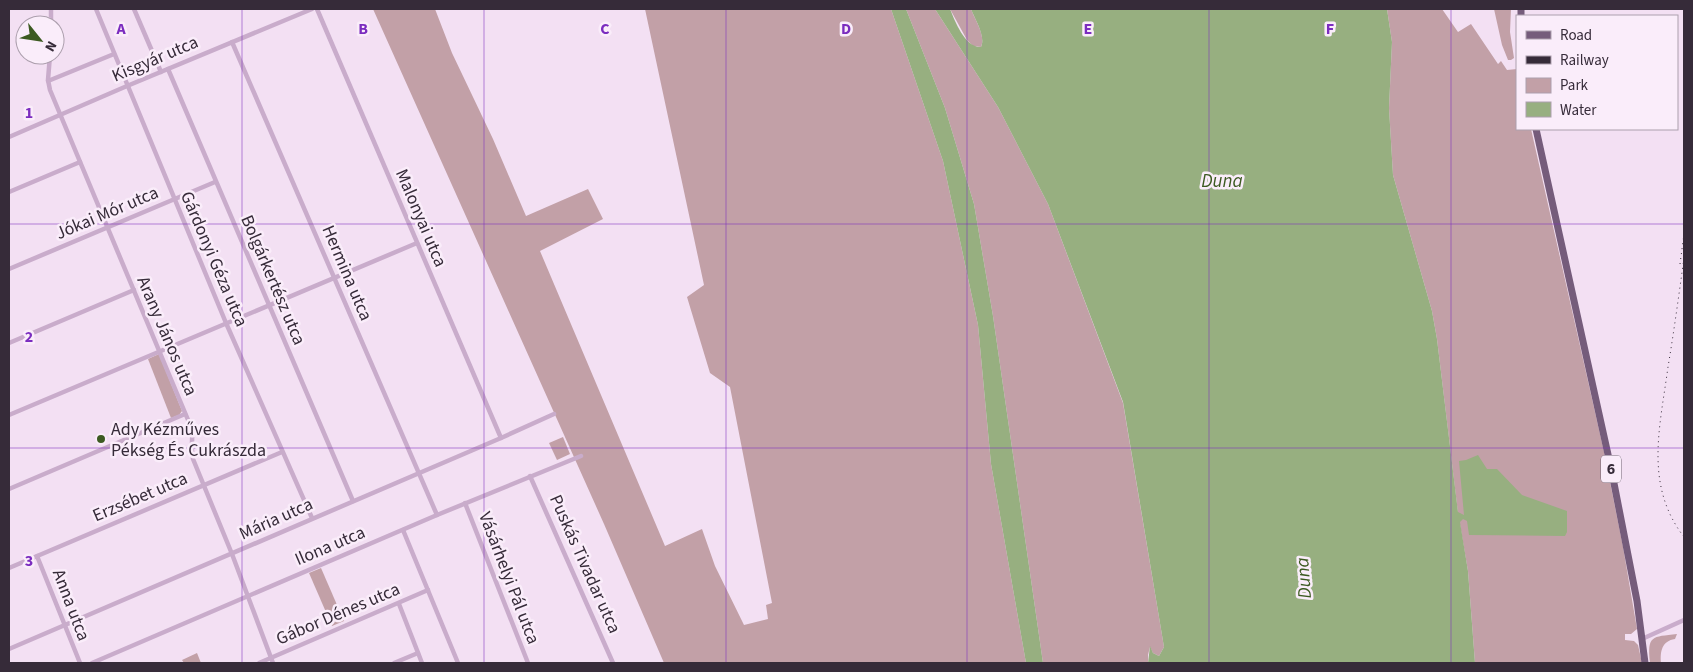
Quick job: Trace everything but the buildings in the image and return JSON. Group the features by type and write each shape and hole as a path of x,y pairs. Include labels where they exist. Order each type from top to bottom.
{"main road":[{"name":"6","path":"1536,130 1611,468 1630,564 1645,663"}],"street":[{"name":"Gárdonyi Géza utca","path":"96,9 226,323 312,518"},
{"path":"134,9 161,72"},
{"name":"Kisgyár utca","path":"9,137 312,9"},
{"name":"Malonyai utca","path":"317,9 501,438"},
{"name":"Hermina utca","path":"232,42 437,515"},
{"path":"49,65 48,81 114,54"},
{"name":"Bolgárkertész utca","path":"168,69 352,501"},
{"name":"Arany János utca","path":"48,81 106,228 134,290 193,433 193,459 232,554 272,661"},
{"path":"9,192 80,162"},
{"name":"Jókai Mór utca","path":"9,269 215,182"},
{"path":"9,415 417,243"},
{"path":"9,343 134,290"},
{"path":"9,488 185,414"},
{"name":"Mária utca","path":"9,649 554,414"},
{"name":"Erzsébet utca","path":"9,568 282,452"},
{"name":"Ilona utca","path":"96,663 465,503 581,456"},
{"name":"Puskás Tivadar utca","path":"530,476 613,663"},
{"name":"Vásárhelyi Pál utca","path":"465,503 528,663"},
{"path":"403,530 458,663"},
{"name":"Anna utca","path":"38,556 80,663"},
{"name":"Gábor Dénes utca","path":"259,663 272,661 428,590"},
{"path":"399,604 422,663"},
{"path":"1642,638 1684,620"},
{"path":"394,663 418,653"}],"green space":[{"path":"373,9 435,9 452,53 493,139 526,216 588,189 603,219 540,251 665,546 702,529 715,566 744,625 768,619 766,605 772,603 730,387 710,373 687,297 704,285 645,9 891,9 943,161 978,325 991,464 1026,663 664,663 604,524"},
{"path":"906,9 935,9 998,107 1048,204 1123,403 1164,647 1159,656 1153,653 1150,647 1148,663 1043,663 993,316 974,204 945,108"},
{"path":"950,9 971,9 981,33 981,47 973,46 967,40"},
{"path":"1387,9 1442,9 1458,32 1471,24 1498,64 1501,61 1507,70 1516,69 1516,130 1531,130 1604,452 1623,547 1637,629 1631,634 1625,634 1625,640 1634,641 1638,645 1642,663 1475,663 1468,571 1458,513 1437,339 1432,311 1393,175 1389,108 1392,42"},
{"path":"1494,9 1511,9 1510,32 1514,58 1511,60 1508,60 1502,45"},
{"path":"159,354 182,411 179,415 171,418 148,359"},
{"path":"563,437 570,454 557,460 549,443"},
{"path":"321,568 344,621 332,626 309,573"},
{"path":"1677,634 1675,639 1667,642 1663,647 1661,663 1650,663 1649,647 1653,639"},
{"path":"197,653 201,663 184,663 182,660"}],"water":[{"path":"891,9 906,9 945,108 974,204 993,316 1043,663 1026,663 991,464 978,325 943,161"},
{"name":"Duna","path":"935,9 950,9 965,39 975,46 981,47 981,33 971,9 1387,9 1392,42 1389,108 1393,175 1432,311 1458,512 1464,515 1459,461 1478,455 1487,469 1497,469 1522,495 1567,511 1567,532 1565,536 1469,535 1467,521 1463,519 1460,522 1468,571 1475,663 1148,663 1150,646 1153,653 1159,656 1164,647 1123,402 1048,204 998,107"}],"railway":[{"path":"1680,264 1684,234"},
{"path":"1684,258 1659,433 1658,455 1659,476 1664,497 1672,517 1684,537"}],"place":[{"name":"Ady Kézműves Pékség És Cukrászda","path":"101,439"}]}
